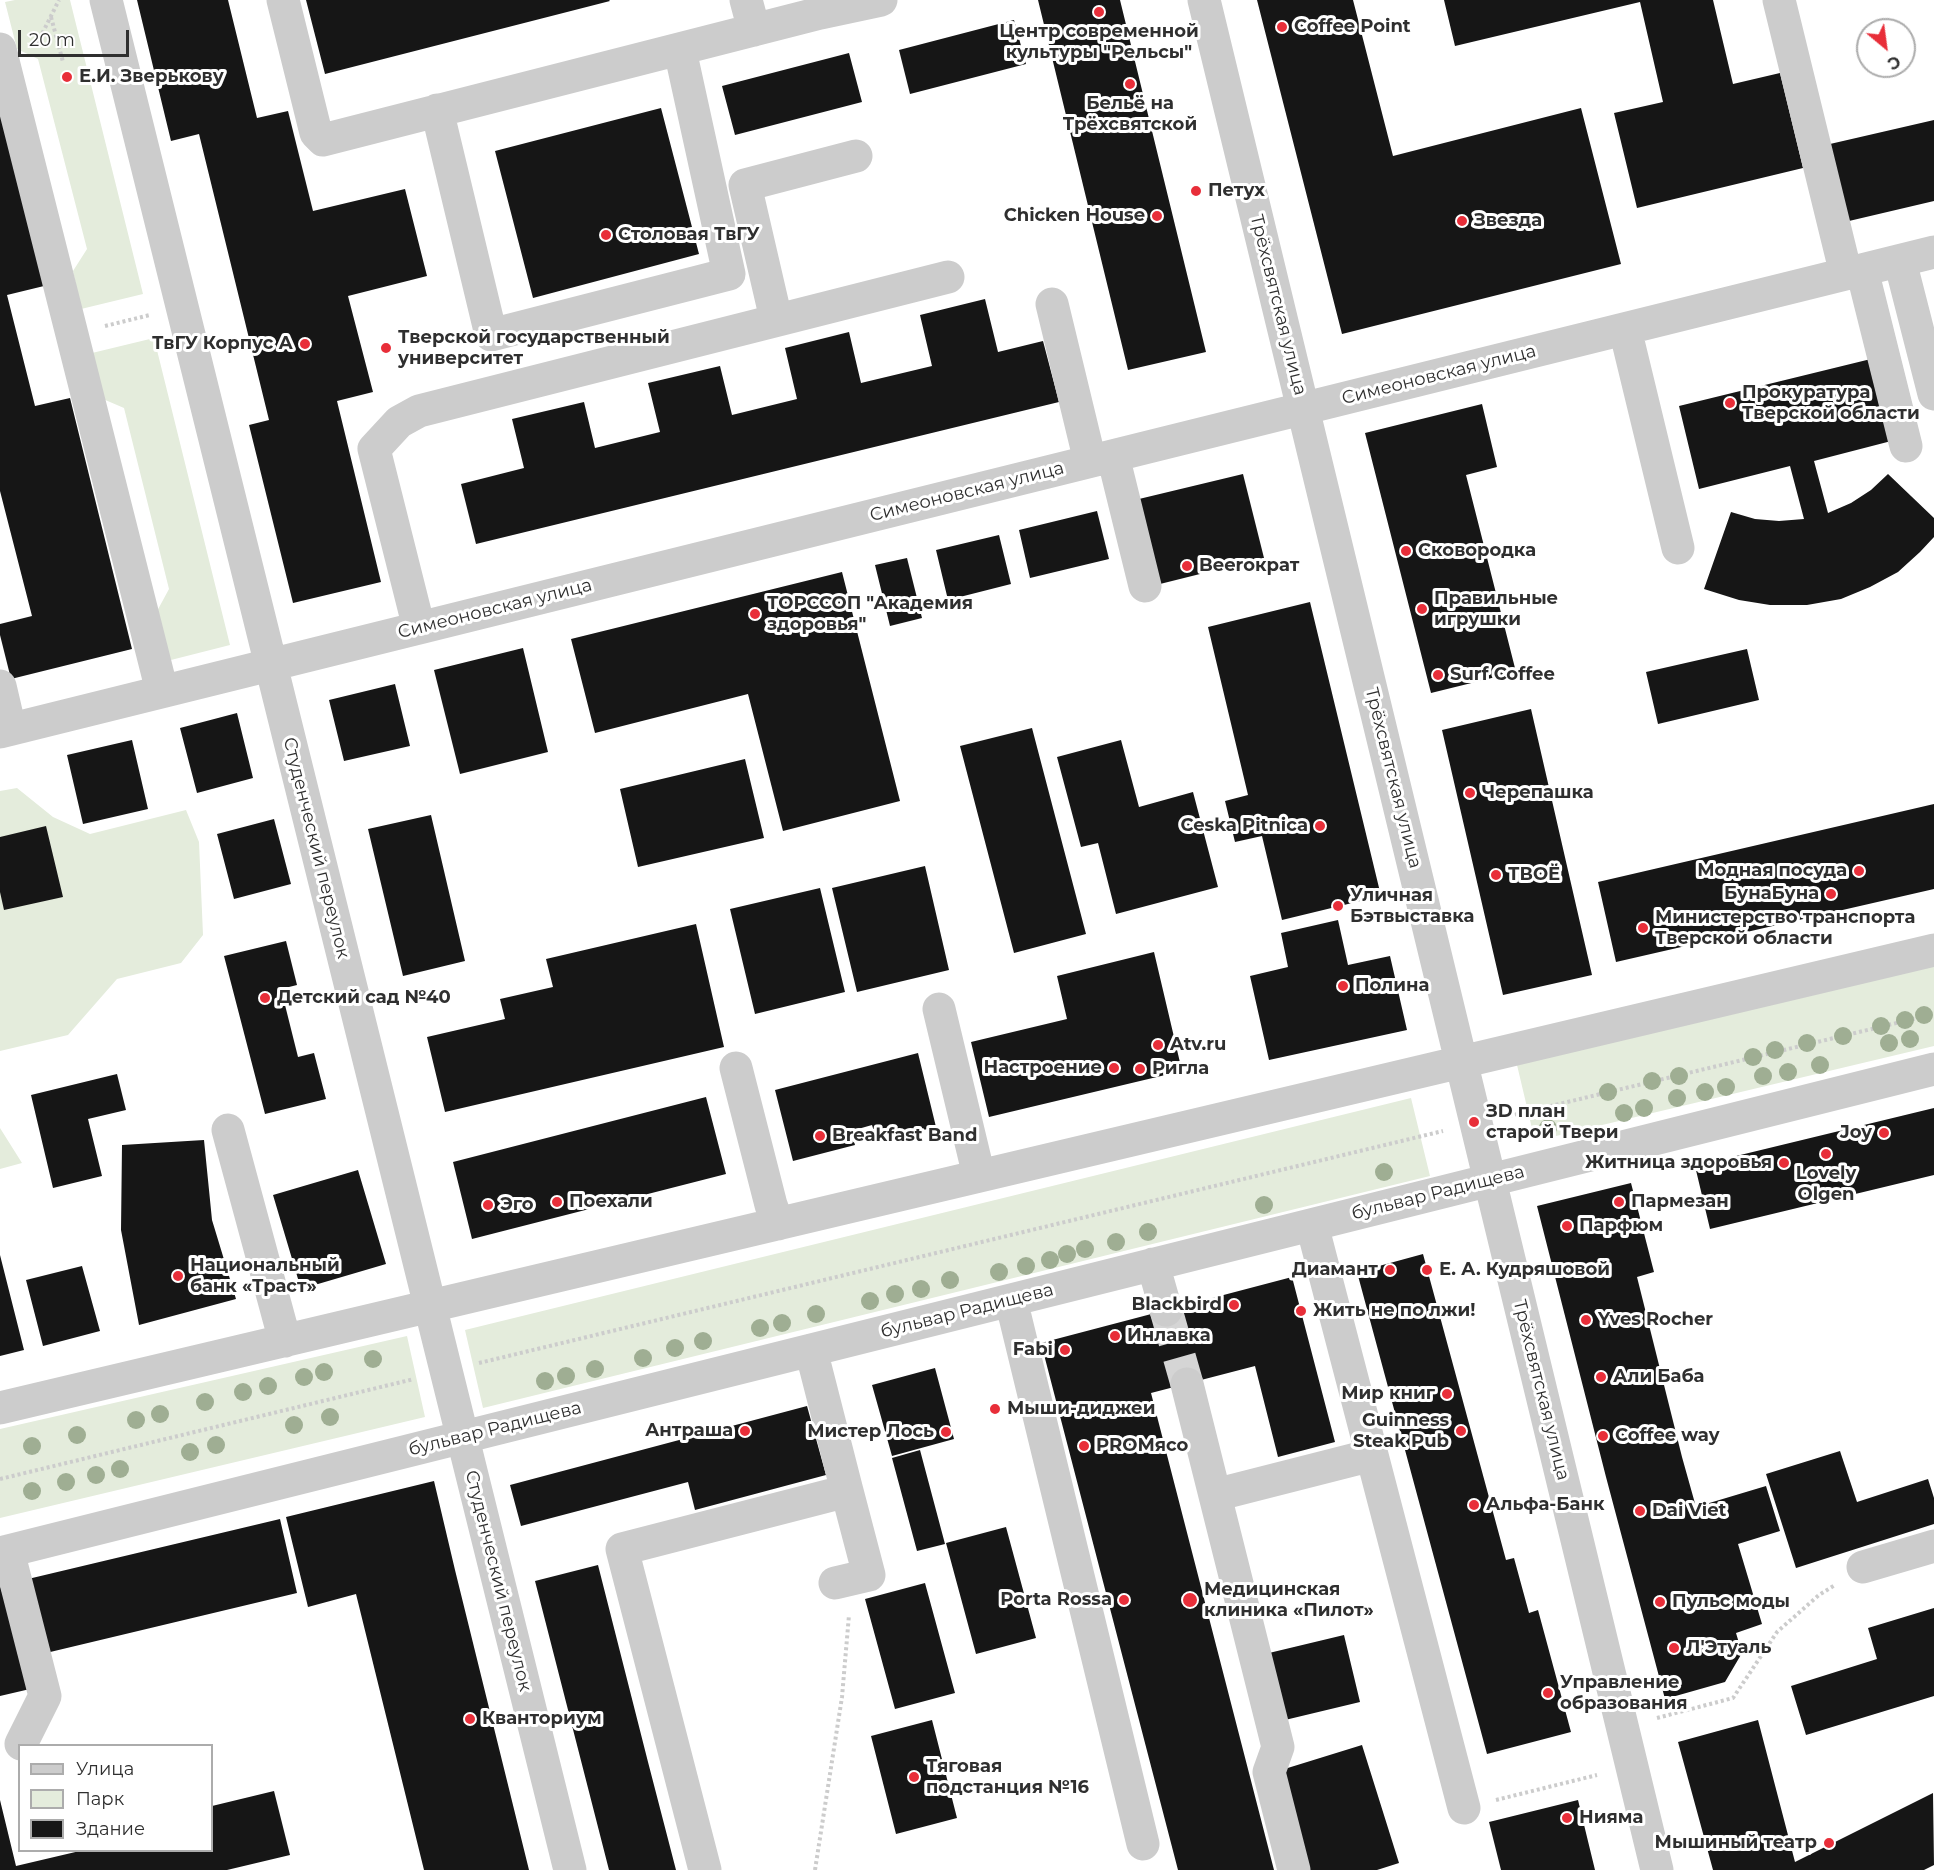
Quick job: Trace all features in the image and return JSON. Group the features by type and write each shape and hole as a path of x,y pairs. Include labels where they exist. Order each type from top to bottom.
{"street":[{"name":"Студенческий переулок","path":"105,0 570,1870"},
{"path":"283,0 316,134 321,139 681,50 750,15 880,0"},
{"name":"Трёхсвятская улица","path":"1204,0 1657,1870"},
{"path":"1779,0 1854,272 1906,446"},
{"path":"0,49 162,692"},
{"path":"436,110 490,335 729,274 681,50"},
{"path":"776,319 745,185 856,156"},
{"name":"Симеоновская улица","path":"5,730 1934,252"},
{"path":"1900,261 1934,394"},
{"path":"419,628 374,449 399,422 418,411 948,277"},
{"path":"1052,304 1145,586"},
{"path":"1625,329 1678,548"},
{"path":"0,686 5,730"},
{"path":"0,1408 1934,950"},
{"path":"939,1009 979,1176"},
{"path":"736,1068 771,1206 778,1224"},
{"name":"бульвар Радищева","path":"4,1552 1934,1069"},
{"path":"228,1130 285,1341"},
{"path":"1312,1225 1464,1809"},
{"path":"1154,1264 1166,1310"},
{"path":"1011,1300 1143,1844"},
{"path":"811,1350 869,1575 843,1581"},
{"path":"1186,1384 1278,1747 1269,1772 1294,1870"},
{"path":"1215,1495 1372,1455"},
{"path":"705,1870 622,1550 847,1491"},
{"path":"1863,1567 1934,1546"},
{"path":"4,1552 45,1696 21,1744"}],"path":[{"path":"36,46 59,0"},
{"path":"51,16 63,62"},
{"path":"97,328 148,315"},
{"path":"0,1479 1934,1014"},
{"path":"1622,1728 1733,1698 1777,1632 1819,1595 1863,1567"},
{"path":"815,1870 842,1697 843,1581"},
{"path":"1464,1809 1632,1766"}],"green space":[{"path":"70,0 143,294 81,309 73,271 87,249 38,59 17,49 5,2"},
{"path":"154,338 230,645 167,661 156,613 169,589 124,408 103,399 92,353"},
{"path":"17,788 53,817 90,834 186,810 199,842 203,935 181,963 117,979 68,1035 0,1051 0,791"},
{"path":"1934,965 1934,1046 1535,1141 1517,1065"},
{"path":"1411,1098 1430,1176 483,1408 465,1330"},
{"path":"0,1128 22,1163 0,1169"},
{"path":"407,1336 425,1417 0,1518 0,1429"}],"building":[{"name":"ТвГУ Корпус А","path":"137,0 228,0 257,118 288,111 313,211 405,189 427,276 348,296 373,392 337,401 381,582 293,603 249,425 269,420 199,134 171,141"},
{"path":"306,0 609,0 610,1 325,74"},
{"path":"1038,0 1120,0 1206,352 1128,370"},
{"name":"Звезда","path":"1257,0 1353,0 1393,156 1581,108 1621,264 1342,334"},
{"path":"1444,0 1713,0 1733,84 1780,73 1803,168 1637,208 1614,113 1663,102 1640,2 1455,46"},
{"path":"1014,20 1026,64 910,94 899,50"},
{"path":"849,53 862,102 735,135 722,86"},
{"path":"661,108 699,254 533,298 495,151"},
{"path":"0,112 44,286 7,295 35,406 70,398 132,649 11,679 0,635 0,624 32,616 0,491"},
{"path":"1934,120 1934,201 1849,221 1830,144"},
{"path":"985,299 998,352 1043,341 1059,402 476,544 461,484 524,468 512,419 584,402 595,448 660,432 648,383 720,366 732,415 797,399 785,348 849,332 861,383 932,366 920,315"},
{"path":"1879,357 1899,439 1814,461 1828,513 1851,503 1871,490 1888,474 1934,518 1934,537 1898,572 1841,599 1807,605 1770,605 1739,600 1704,589 1731,512 1755,519 1779,521 1804,519 1790,466 1699,489 1679,406"},
{"path":"1482,404 1497,467 1466,475 1516,672 1431,693 1365,433"},
{"path":"1243,474 1264,558 1160,584 1139,499"},
{"path":"1097,511 1109,559 1030,578 1019,530"},
{"path":"999,535 1011,584 948,600 936,550"},
{"path":"907,558 922,618 890,626 875,565"},
{"path":"842,572 900,801 783,831 748,694 595,733 571,639"},
{"path":"1310,602 1381,896 1282,920 1262,836 1235,842 1225,801 1248,795 1208,627"},
{"path":"523,648 548,752 460,774 434,670"},
{"path":"1747,649 1759,700 1658,724 1646,672"},
{"path":"395,684 410,746 344,761 329,700"},
{"path":"1531,709 1592,975 1503,995 1442,730"},
{"path":"237,713 253,778 197,793 180,728"},
{"path":"1032,728 1086,934 1014,953 960,746"},
{"path":"132,740 148,809 83,824 67,755"},
{"path":"1121,740 1139,807 1193,792 1218,887 1116,914 1098,843 1081,847 1057,757"},
{"path":"745,759 764,838 638,867 620,789"},
{"path":"1934,804 1934,889 1616,962 1598,882"},
{"path":"431,815 465,961 403,976 368,829"},
{"path":"274,819 291,884 234,899 217,834"},
{"path":"46,826 63,897 4,910 0,892 0,837"},
{"path":"925,866 949,970 857,992 832,888"},
{"path":"820,888 845,992 755,1014 730,909"},
{"path":"1338,920 1348,965 1390,956 1407,1030 1269,1060 1250,976 1288,967 1281,933"},
{"path":"696,924 724,1047 445,1112 427,1037 505,1019 500,999 553,987 546,959"},
{"path":"286,941 297,985 281,989 298,1057 314,1053 326,1099 265,1114 224,956"},
{"path":"1154,952 1182,1071 989,1117 971,1042 1067,1019 1057,976"},
{"path":"918,1053 936,1127 877,1141 872,1125 851,1131 855,1145 793,1161 775,1090"},
{"path":"117,1074 126,1110 88,1119 102,1176 53,1188 31,1095"},
{"path":"706,1097 726,1174 472,1239 453,1162"},
{"path":"1934,1108 1934,1175 1710,1229 1695,1166"},
{"path":"204,1140 212,1220 236,1299 139,1325 121,1230 122,1145"},
{"path":"358,1170 386,1264 301,1289 273,1195"},
{"path":"1631,1183 1654,1272 1637,1277 1696,1507 1766,1486 1780,1531 1738,1544 1762,1624 1736,1633 1742,1653 1725,1682 1665,1699 1537,1206"},
{"path":"1423,1254 1506,1560 1514,1558 1529,1613 1538,1610 1571,1732 1487,1754 1357,1272"},
{"path":"0,1255 24,1350 0,1356"},
{"path":"82,1266 100,1331 43,1346 26,1280"},
{"path":"1292,1277 1335,1442 1278,1457 1255,1366 1151,1393 1274,1870 1178,1870 1041,1343"},
{"path":"935,1368 954,1439 892,1456 872,1385"},
{"path":"807,1406 826,1475 695,1510 688,1482 521,1526 510,1485"},
{"path":"920,1450 945,1544 917,1551 892,1458"},
{"path":"1840,1451 1857,1502 1928,1479 1934,1498 1934,1524 1796,1568 1766,1474"},
{"path":"434,1481 529,1870 424,1870 356,1594 308,1607 286,1517"},
{"path":"280,1519 297,1593 46,1653 28,1579"},
{"path":"1006,1527 1036,1638 976,1654 946,1543"},
{"path":"598,1565 676,1870 609,1870 535,1581"},
{"path":"925,1583 955,1693 895,1709 865,1599"},
{"path":"0,1585 30,1689 0,1696"},
{"path":"1934,1608 1934,1696 1806,1735 1791,1686 1877,1659 1868,1628"},
{"path":"1344,1635 1360,1702 1285,1720 1269,1653"},
{"name":"Тяговая подстанция №16","path":"932,1720 957,1818 896,1834 871,1736"},
{"path":"1758,1720 1795,1862 1933,1793 1934,1865 1924,1870 1713,1870 1678,1742"},
{"path":"1362,1745 1399,1863 1377,1870 1309,1870 1278,1771"},
{"path":"274,1791 290,1855 227,1870 0,1870 0,1800 16,1866 76,1852 213,1852 213,1806"},
{"path":"1578,1800 1595,1870 1501,1870 1489,1822"}],"tunnel":[{"path":"1166,1310 1187,1384"}],"place":[{"name":"Центр современной культуры \"Рельсы\"","path":"1099,12"},
{"name":"Coffee Point","path":"1282,27"},
{"name":"Е.И. Зверькову","path":"67,77"},
{"name":"Бельё на Трёхсвятской","path":"1130,84"},
{"name":"Петух","path":"1196,191"},
{"name":"Chicken House","path":"1157,216"},
{"name":"Звезда","path":"1462,221"},
{"name":"Столовая ТвГУ","path":"606,235"},
{"name":"ТвГУ Корпус А","path":"305,344"},
{"name":"Тверской государственный университет","path":"386,348"},
{"name":"Прокуратура Тверской области","path":"1730,403"},
{"name":"Сковородка","path":"1406,551"},
{"name":"Beerократ","path":"1187,566"},
{"name":"Правильные игрушки","path":"1422,609"},
{"name":"ТОРССОП \"Академия здоровья\"","path":"755,614"},
{"name":"Surf Coffee","path":"1438,675"},
{"name":"Черепашка","path":"1470,793"},
{"name":"Ceska Pitnica","path":"1320,826"},
{"name":"Модная посуда","path":"1859,871"},
{"name":"ТВОЁ","path":"1496,875"},
{"name":"БунаБуна","path":"1831,894"},
{"name":"Уличная Бэтвыставка","path":"1338,906"},
{"name":"Министерство транспорта Тверской области","path":"1643,928"},
{"name":"Полина","path":"1343,986"},
{"name":"Детский сад №40","path":"265,998"},
{"name":"Atv.ru","path":"1158,1045"},
{"name":"Настроение","path":"1114,1068"},
{"name":"Ригла","path":"1140,1069"},
{"name":"ЗD план старой Твери","path":"1474,1122"},
{"name":"Joy","path":"1884,1133"},
{"name":"Breakfast Band","path":"820,1136"},
{"name":"Lovely Olgen","path":"1826,1154"},
{"name":"Житница здоровья","path":"1784,1163"},
{"name":"Поехали","path":"557,1202"},
{"name":"Пармезан","path":"1619,1202"},
{"name":"Эго","path":"488,1205"},
{"name":"Парфюм","path":"1567,1226"},
{"name":"Диамант","path":"1390,1270"},
{"name":"Е. А. Кудряшовой","path":"1427,1270"},
{"name":"Национальный банк «Траст»","path":"178,1276"},
{"name":"Blackbird","path":"1234,1305"},
{"name":"Жить не по лжи!","path":"1301,1311"},
{"name":"Yves Rocher","path":"1586,1320"},
{"name":"Инлавка","path":"1115,1336"},
{"name":"Fabi","path":"1065,1350"},
{"name":"Али Баба","path":"1601,1377"},
{"name":"Мир книг","path":"1447,1394"},
{"name":"Мыши-диджеи","path":"995,1409"},
{"name":"Антраша","path":"745,1431"},
{"name":"Guinness Steak Pub","path":"1461,1431"},
{"name":"Мистер Лось","path":"946,1432"},
{"name":"Coffee way","path":"1603,1436"},
{"name":"PROМясо","path":"1084,1446"},
{"name":"Альфа-Банк","path":"1474,1505"},
{"name":"Dai Viet","path":"1640,1511"},
{"name":"Porta Rossa","path":"1124,1600"},
{"name":"Медицинская клиника «Пилот»","path":"1190,1600"},
{"name":"Пульс моды","path":"1660,1602"},
{"name":"Л'Этуаль","path":"1674,1648"},
{"name":"Управление образования","path":"1548,1693"},
{"name":"Кванториум","path":"470,1719"},
{"name":"Тяговая подстанция №16","path":"914,1777"},
{"name":"Нияма","path":"1567,1818"},
{"name":"Мышиный театр","path":"1829,1843"}]}
